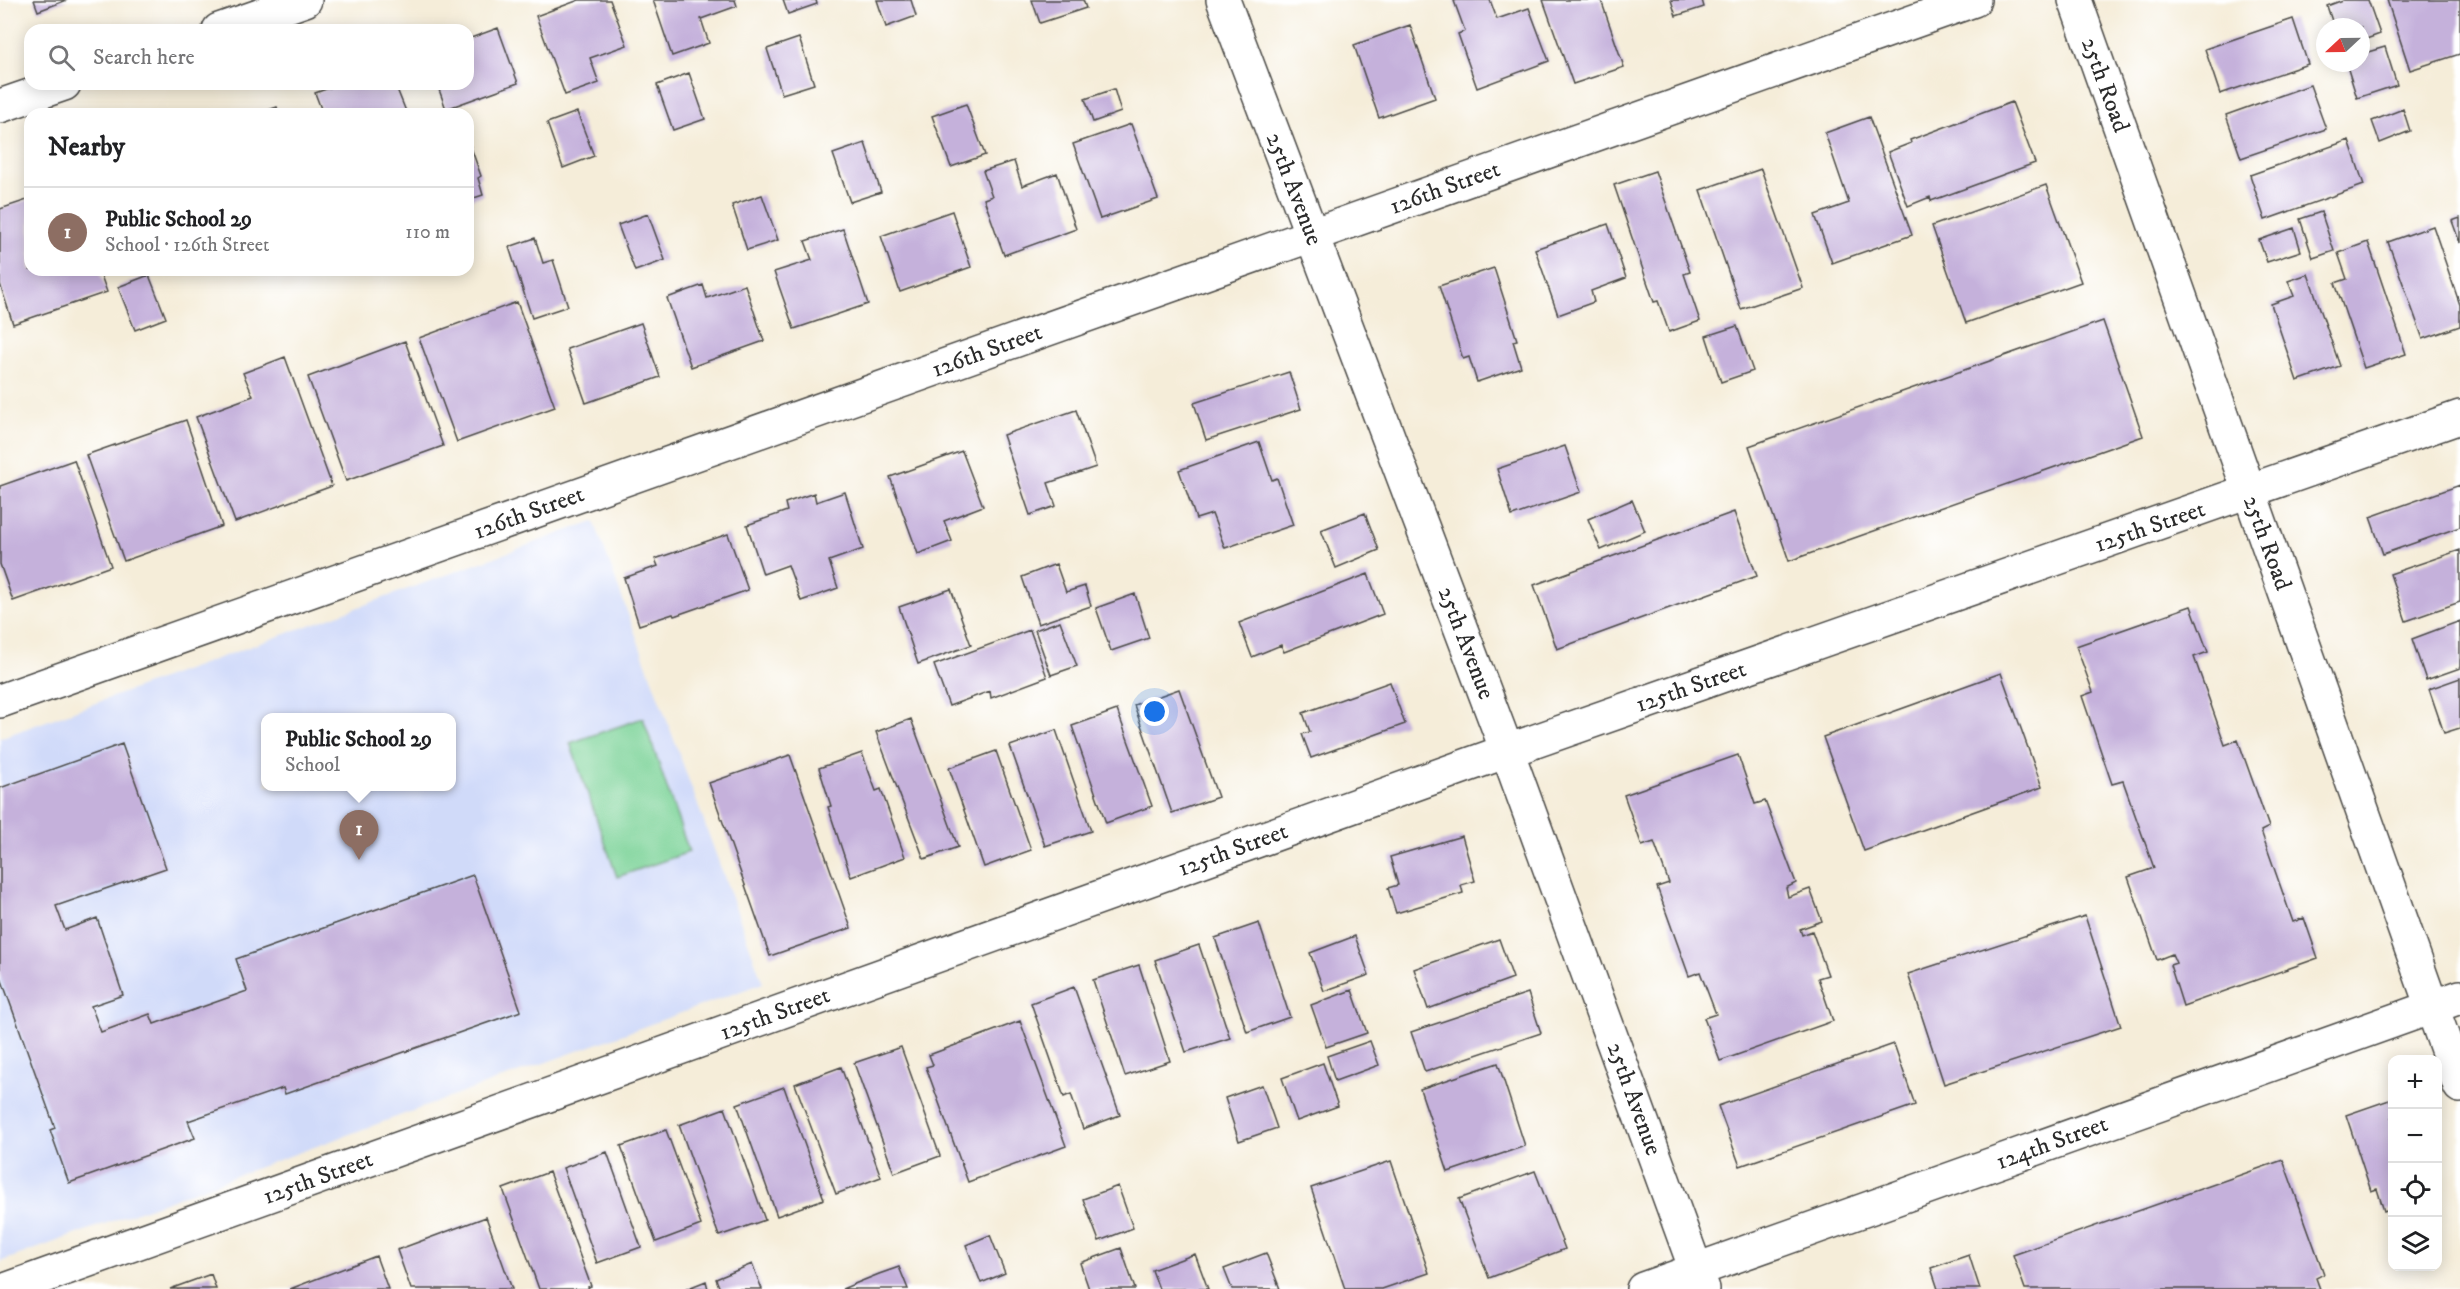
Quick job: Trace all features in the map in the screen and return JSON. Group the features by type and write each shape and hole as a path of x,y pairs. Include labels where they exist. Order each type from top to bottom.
{"street":[{"path":"236,24 305,0"},
{"name":"25th Avenue","path":"1223,0 1507,751 1700,1279"},
{"name":"126th Street","path":"0,701 1974,0"},
{"name":"25th Road","path":"2075,0 2249,492 2446,1002 2460,1086"},
{"path":"0,106 47,90"},
{"name":"125th Street","path":"8,1289 1507,751 2460,417"},
{"name":"124th Street","path":"1643,1289 1700,1279 2446,1002"}],"shaded area":[{"path":"594,521 763,983 0,1262 0,738"}],"green space":[{"path":"643,718 689,852 617,877 570,743"}],"building":[{"path":"34,0 67,0 38,11"},
{"path":"579,0 610,0 627,45 590,58 599,83 565,95 536,16"},
{"path":"653,0 735,0 737,6 701,19 709,43 672,56"},
{"path":"783,0 816,0 817,4 788,14"},
{"path":"877,0 911,0 916,16 886,27"},
{"path":"1032,0 1083,0 1086,8 1040,23"},
{"path":"1490,0 1497,19 1529,8 1549,61 1477,88 1458,34 1465,31 1454,1"},
{"path":"1543,0 1601,0 1624,67 1573,84"},
{"path":"1671,0 1702,0 1704,7 1676,16"},
{"path":"2343,0 2368,0 2380,34 2370,38 2370,18 2331,18 2327,6"},
{"path":"2387,0 2460,0 2460,54 2410,70"},
{"path":"2293,19 2308,64 2220,94 2205,49"},
{"path":"1410,25 1435,98 1379,118 1354,45"},
{"path":"498,28 518,83 446,108 439,90 474,90 474,37"},
{"path":"799,38 814,84 782,94 767,49"},
{"path":"2385,47 2397,85 2357,98 2349,72 2370,72 2370,51"},
{"path":"689,73 705,119 673,130 657,85"},
{"path":"2310,85 2326,129 2241,158 2226,115"},
{"path":"1114,89 1121,112 1093,122 1085,99"},
{"path":"323,90 397,90 405,108 321,108 315,93"},
{"path":"2012,102 2035,163 1931,201 1930,197 1908,206 1888,152 1911,143 1910,140"},
{"path":"966,104 985,155 951,167 932,116"},
{"path":"2403,109 2410,131 2380,143 2372,121"},
{"path":"577,112 594,156 563,168 547,123"},
{"path":"1869,117 1912,235 1832,263 1815,215 1849,203 1825,133"},
{"path":"1131,124 1158,199 1100,219 1073,144"},
{"path":"2349,140 2364,185 2265,220 2250,175"},
{"path":"865,143 881,192 850,202 833,154"},
{"path":"474,156 481,176 478,178 483,195 474,198"},
{"path":"1014,161 1022,186 1057,173 1076,229 1004,255 984,199 992,196 983,171"},
{"path":"1761,169 1803,288 1741,309 1700,190"},
{"path":"1655,171 1690,272 1684,274 1700,321 1669,332 1658,301 1654,302 1614,185"},
{"path":"2046,185 2081,282 1966,323 1932,226"},
{"path":"762,195 778,240 747,250 732,205"},
{"path":"24,201 24,276 101,276 107,292 13,324 0,284 0,209"},
{"path":"952,211 971,267 900,292 881,236"},
{"path":"2321,212 2334,251 2313,258 2300,219"},
{"path":"648,214 665,260 635,271 618,225"},
{"path":"2460,218 2460,243 2452,221"},
{"path":"1608,224 1626,278 1591,291 1594,302 1558,315 1535,249"},
{"path":"2433,226 2460,305 2460,326 2423,339 2388,242"},
{"path":"2294,228 2301,251 2267,262 2259,240"},
{"path":"843,229 868,304 794,329 774,272 812,260 805,241"},
{"path":"535,238 543,263 553,260 568,306 532,318 509,247"},
{"path":"2368,242 2406,354 2364,368 2335,283 2347,279 2338,253"},
{"path":"1494,268 1517,340 1513,341 1521,367 1477,382 1469,357 1463,359 1439,286"},
{"path":"2308,274 2340,366 2297,381 2271,304 2294,296 2288,281"},
{"path":"149,276 166,318 135,330 118,287"},
{"path":"703,285 707,298 745,285 764,341 691,367 667,298"},
{"path":"517,302 555,407 457,442 419,338"},
{"path":"2103,321 2143,436 1789,561 1749,446"},
{"path":"641,323 660,377 586,403 567,349"},
{"path":"1737,326 1753,371 1721,382 1706,336"},
{"path":"405,341 443,446 346,481 308,377"},
{"path":"285,357 332,486 235,522 196,417 253,396 243,373"},
{"path":"1289,372 1301,409 1206,440 1194,403"},
{"path":"1076,410 1096,467 1048,483 1056,506 1030,515 1003,435"},
{"path":"186,420 222,526 124,561 86,455"},
{"path":"1259,442 1272,480 1277,478 1293,525 1225,548 1212,514 1196,519 1179,470"},
{"path":"1565,446 1581,492 1512,516 1497,469"},
{"path":"962,451 983,506 944,521 952,541 918,554 890,477"},
{"path":"74,460 111,566 13,601 0,564 0,486"},
{"path":"2460,485 2460,527 2383,554 2370,517"},
{"path":"845,492 863,549 829,561 838,588 801,601 788,565 763,574 747,525 787,511 785,503 814,493 816,502"},
{"path":"1632,500 1645,531 1601,550 1588,519"},
{"path":"1734,512 1757,576 1557,649 1534,585"},
{"path":"1365,513 1379,550 1336,568 1321,530"},
{"path":"728,534 748,590 674,616 673,614 639,625 624,578 658,566 655,559"},
{"path":"2460,550 2460,602 2406,621 2390,574"},
{"path":"1056,564 1066,592 1085,586 1091,606 1038,624 1022,577"},
{"path":"1368,574 1383,614 1284,652 1281,645 1252,657 1239,623"},
{"path":"951,589 971,645 918,664 899,607"},
{"path":"1135,594 1149,638 1111,651 1096,608"},
{"path":"2191,606 2208,652 2194,657 2225,745 2238,740 2269,827 2261,831 2293,922 2304,918 2318,958 2183,1006 2170,965 2176,963 2172,954 2157,960 2128,877 2154,868 2123,781 2112,784 2082,696 2093,692 2076,646"},
{"path":"1060,621 1077,666 1051,675 1035,630"},
{"path":"2460,621 2460,668 2426,680 2412,639"},
{"path":"1030,630 1047,677 991,698 990,691 949,706 934,665"},
{"path":"2001,673 2042,787 1864,851 1823,737"},
{"path":"2460,678 2460,728 2444,733 2429,689"},
{"path":"1390,682 1405,724 1311,758 1302,734 1310,732 1303,713"},
{"path":"1179,689 1218,797 1172,813 1134,705"},
{"path":"1117,710 1152,806 1106,823 1072,726"},
{"path":"911,719 958,847 924,859 876,732"},
{"path":"1056,730 1091,831 1045,846 1010,746"},
{"path":"122,744 166,868 56,906 65,930 97,918 123,995 91,1006 101,1032 150,1014 154,1024 247,991 236,959 473,875 521,1011 285,1094 283,1088 188,1121 195,1138 69,1183 50,1130 55,1128 0,975 0,788"},
{"path":"996,751 1031,850 984,867 949,768"},
{"path":"862,753 876,791 881,789 905,857 851,877 828,807 831,806 819,768"},
{"path":"790,755 851,928 770,956 709,783"},
{"path":"1738,755 1755,804 1765,801 1796,883 1786,888 1788,897 1810,889 1822,921 1800,929 1802,935 1812,931 1828,975 1818,978 1833,1021 1720,1061 1704,1018 1716,1014 1700,972 1689,976 1657,887 1669,883 1654,842 1642,846 1624,795"},
{"path":"1462,836 1475,881 1461,885 1463,893 1396,913 1388,888 1398,885 1390,857"},
{"path":"2085,916 2121,1026 1944,1084 1908,974"},
{"path":"1259,923 1290,1017 1247,1032 1215,938"},
{"path":"1355,936 1369,975 1324,991 1310,953"},
{"path":"1499,939 1513,978 1428,1009 1414,969"},
{"path":"1199,945 1230,1038 1186,1052 1155,960"},
{"path":"1139,965 1170,1061 1125,1076 1093,980"},
{"path":"1074,987 1120,1115 1083,1129 1071,1094 1064,1097 1031,1003"},
{"path":"1352,990 1367,1033 1326,1047 1311,1005"},
{"path":"1528,993 1541,1033 1425,1072 1411,1032"},
{"path":"1020,1021 1066,1146 968,1182 926,1067 933,1065 929,1055"},
{"path":"1370,1041 1379,1065 1335,1081 1327,1056"},
{"path":"1894,1044 1915,1105 1740,1166 1718,1106"},
{"path":"901,1047 940,1156 894,1173 854,1063"},
{"path":"1323,1063 1338,1106 1297,1121 1282,1078"},
{"path":"1498,1063 1525,1146 1448,1172 1420,1089"},
{"path":"841,1067 881,1177 836,1194 795,1084"},
{"path":"1262,1085 1277,1128 1239,1141 1225,1098"},
{"path":"784,1087 824,1199 777,1216 737,1104"},
{"path":"2388,1100 2388,1210 2384,1211 2377,1189 2371,1191 2346,1115"},
{"path":"725,1108 765,1220 719,1236 679,1125"},
{"path":"666,1130 701,1225 656,1242 621,1146"},
{"path":"607,1152 641,1247 597,1263 563,1168"},
{"path":"2283,1160 2324,1274 2316,1278 2320,1289 2025,1289 2013,1255"},
{"path":"1391,1161 1429,1273 1382,1289 1345,1289 1311,1188"},
{"path":"1535,1171 1565,1249 1489,1278 1459,1199"},
{"path":"549,1172 591,1286 588,1287 589,1289 539,1289 503,1189"},
{"path":"1118,1186 1133,1228 1099,1241 1083,1199"},
{"path":"486,1217 512,1289 411,1289 397,1250"},
{"path":"990,1235 1005,1273 981,1283 966,1245"},
{"path":"1121,1248 1135,1289 1089,1289 1080,1263"},
{"path":"1266,1253 1280,1289 1232,1289 1224,1269"},
{"path":"1195,1254 1208,1289 1159,1289 1152,1270"},
{"path":"1969,1255 1980,1289 1938,1289 1931,1268"},
{"path":"376,1256 388,1289 290,1289"},
{"path":"752,1264 762,1289 720,1289 716,1279"},
{"path":"899,1267 908,1289 842,1289 879,1274"},
{"path":"211,1274 216,1289 170,1289"},
{"path":"706,1281 708,1289 686,1289"}],"place":[{"name":"Public School 29","path":"359,860"}]}
